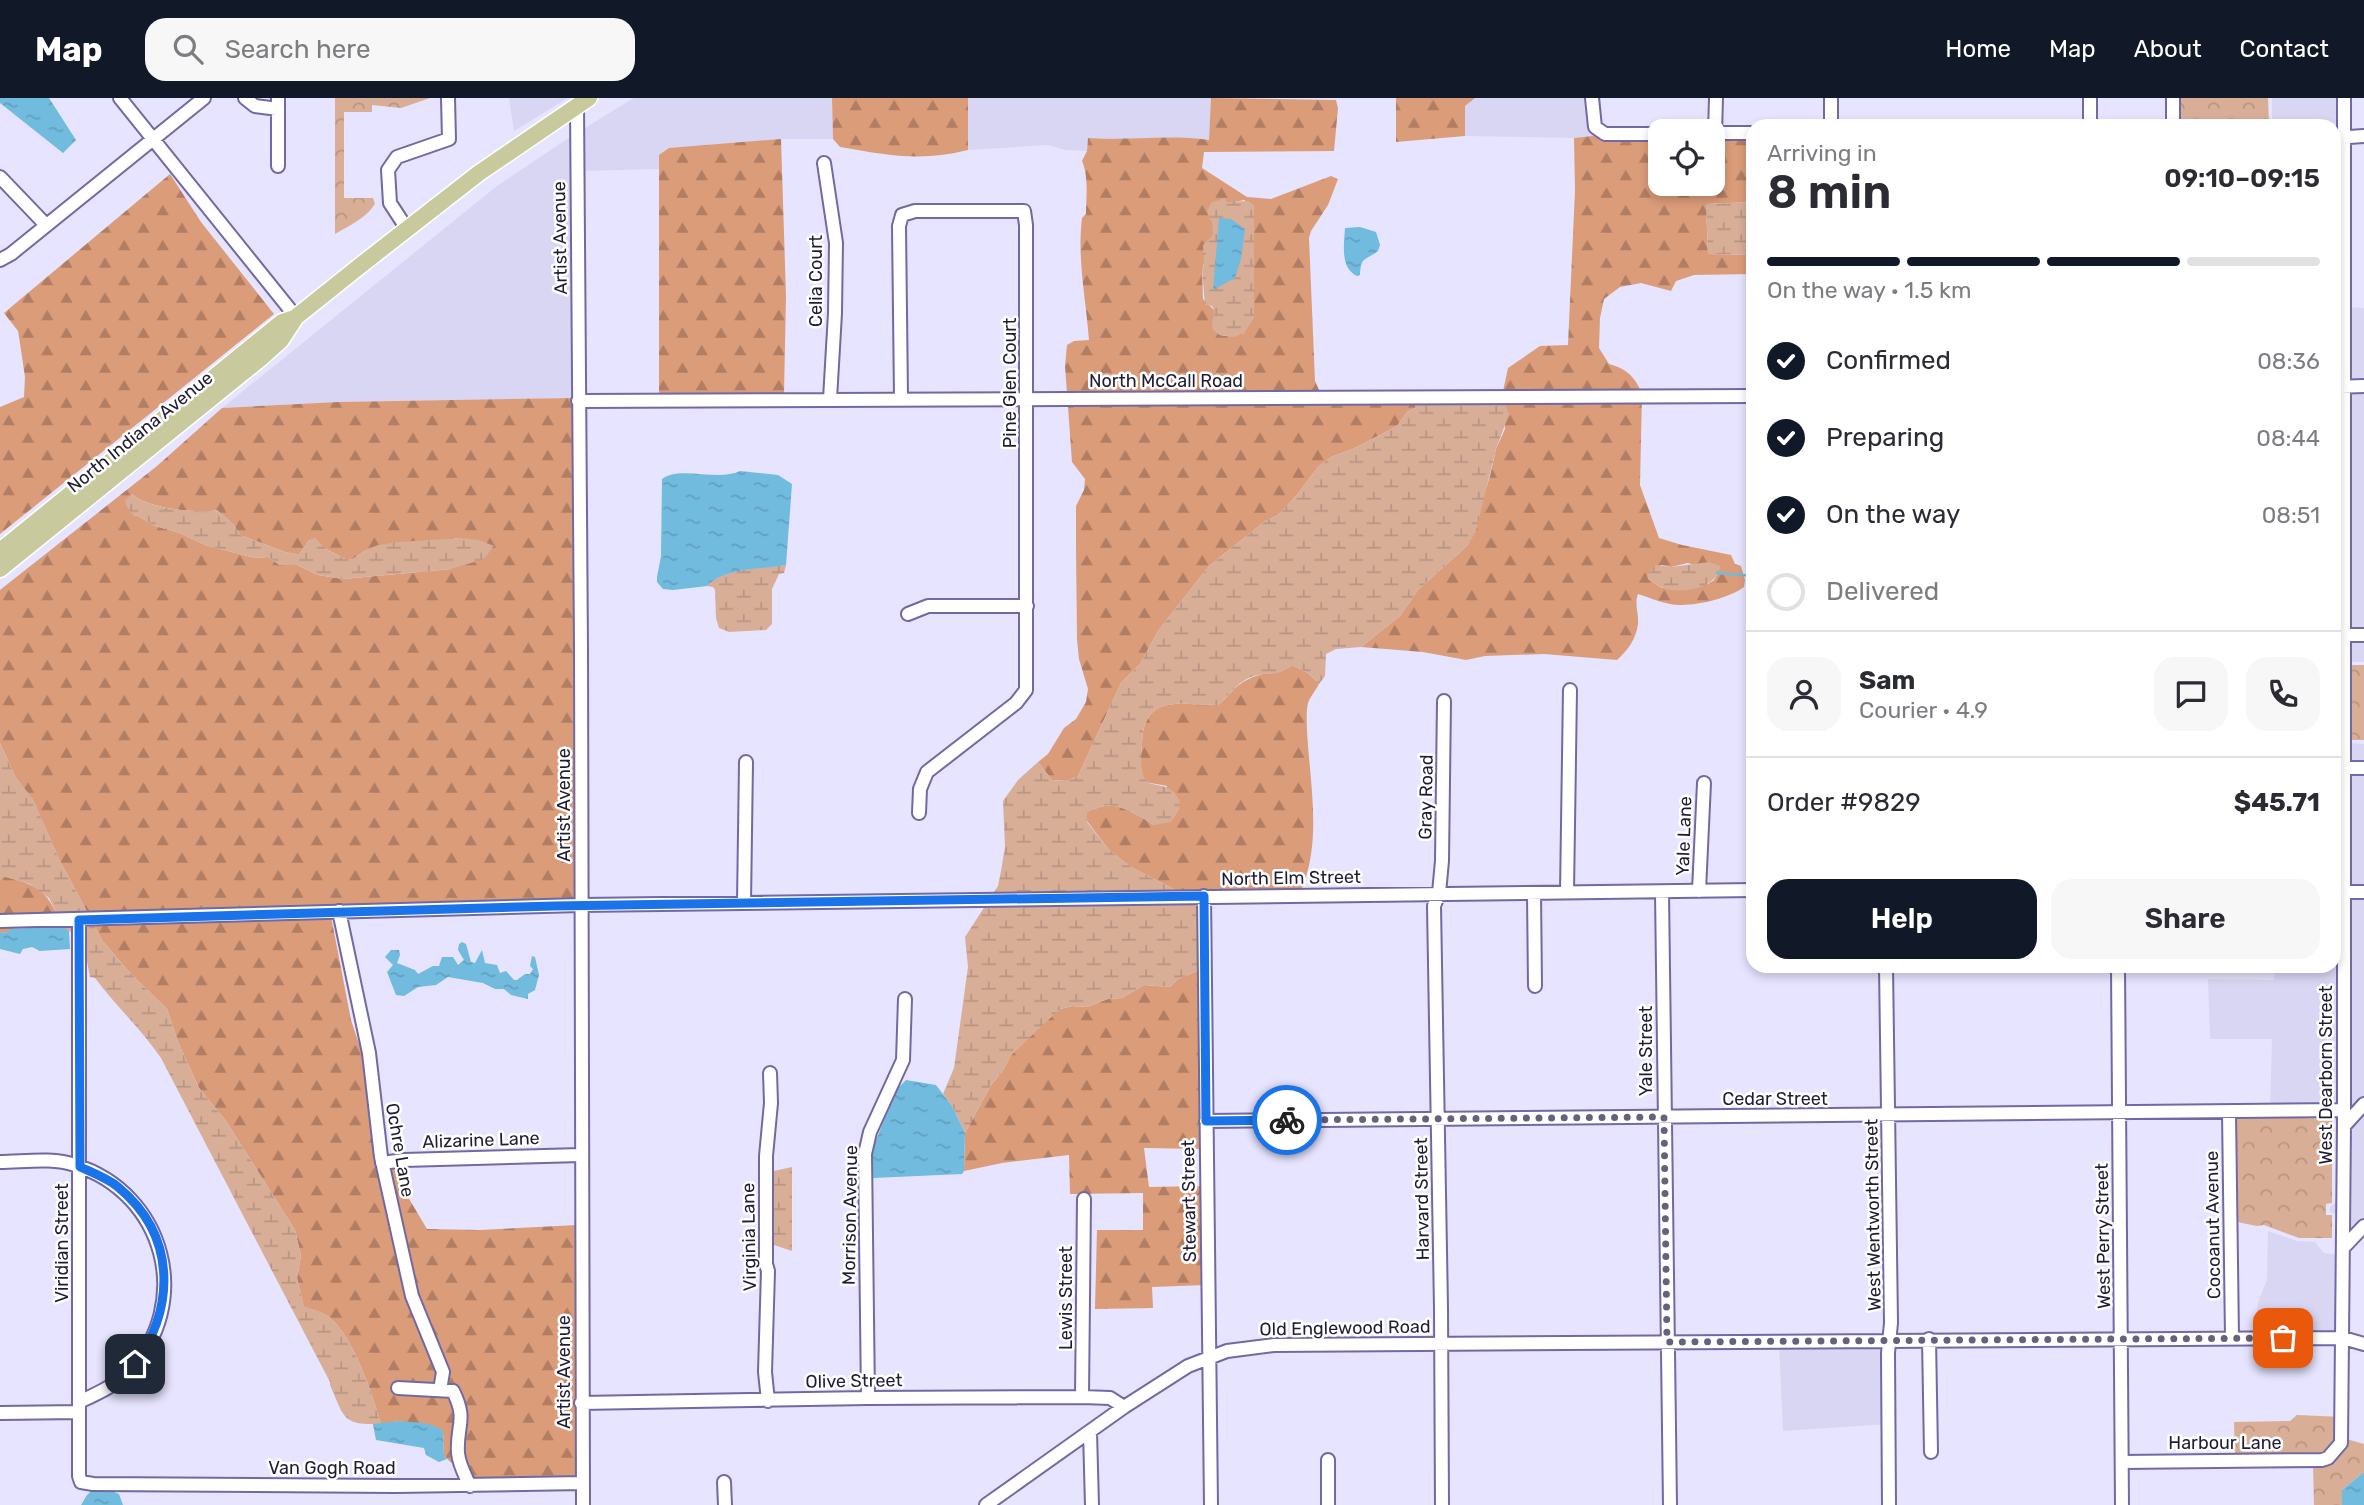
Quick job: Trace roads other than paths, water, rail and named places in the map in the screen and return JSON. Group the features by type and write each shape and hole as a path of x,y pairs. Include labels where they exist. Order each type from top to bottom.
{"main road":[{"name":"North Indiana Avenue","path":"0,569 261,358 281,340 296,317 479,173 583,101"},
{"name":"North Indiana Avenue","path":"0,551 282,322 296,317"}],"street":[{"path":"120,98 296,317"},
{"path":"0,260 11,254 204,98"},
{"path":"245,98 255,106 278,104 278,166"},
{"path":"407,229 390,203 388,170 397,158 449,139 448,98"},
{"path":"1592,98 1594,122 1605,135 1648,134"},
{"path":"1715,119 1716,98"},
{"path":"1831,98 1831,119"},
{"path":"2090,98 2090,119"},
{"path":"2173,119 2174,98"},
{"name":"West Dearborn Street","path":"2341,125 2344,98"},
{"name":"Artist Avenue","path":"583,101 578,401 583,1505"},
{"path":"1725,134 1746,133"},
{"path":"2341,142 2349,137 2364,136"},
{"name":"Celia Court","path":"824,163 833,211 836,256 830,399"},
{"path":"0,177 46,225"},
{"name":"Pine Glen Court","path":"901,398 899,226 902,215 915,211 1024,211 1027,683 1024,695 1016,703 927,772 920,789 919,813"},
{"path":"2341,387 2364,386"},
{"name":"North McCall Road","path":"578,401 1746,396"},
{"path":"908,614 928,606 1027,606"},
{"path":"2341,635 2364,635"},
{"path":"1567,892 1570,690"},
{"name":"Gray Road","path":"1439,893 1445,798 1444,701"},
{"path":"744,903 746,762"},
{"path":"2341,768 2364,768"},
{"name":"Yale Lane","path":"1699,891 1704,783"},
{"name":"North Elm Street","path":"0,920 581,905 1746,890"},
{"name":"Yale Street","path":"1662,892 1670,1505"},
{"path":"2341,892 2364,892"},
{"name":"Harvard Street","path":"1439,893 1434,906 1442,1505"},
{"path":"1534,893 1535,986"},
{"name":"Stewart Street","path":"1204,896 1211,1505"},
{"name":"Ochre Lane","path":"339,911 369,1054 382,1163 412,1296 443,1372 440,1390"},
{"name":"Viridian Street","path":"79,920 81,1482"},
{"name":"West Wentworth Street","path":"1886,973 1892,1323 1889,1505"},
{"name":"West Perry Street","path":"2118,973 2122,1505"},
{"name":"West Dearborn Street","path":"2328,1458 2341,1443 2344,1110 2341,973"},
{"name":"Morrison Avenue","path":"868,1398 865,1154 870,1132 903,1060 905,999"},
{"name":"Virginia Lane","path":"768,1401 765,1373 768,1271 766,1156 771,1073"},
{"path":"2344,1126 2364,1104"},
{"name":"Cedar Street","path":"1206,1121 2344,1110"},
{"name":"Cocoanut Avenue","path":"2229,1112 2232,1338"},
{"name":"Alizarine Lane","path":"382,1163 429,1158 581,1155"},
{"path":"0,1162 64,1163 80,1167 118,1187 141,1213 160,1248 164,1287 162,1310 155,1332 135,1364 114,1383 79,1407 0,1413"},
{"name":"Lewis Street","path":"1082,1397 1084,1199"},
{"path":"2344,1247 2364,1226"},
{"name":"Old Englewood Road","path":"986,1505 1124,1407 1188,1366 1227,1352 1274,1345 2121,1338 2343,1338 2364,1344"},
{"path":"1929,1339 1931,1452"},
{"path":"398,1388 453,1391 460,1406 462,1421 458,1454 470,1486"},
{"name":"Olive Street","path":"581,1403 1082,1397 1110,1398 1124,1407"},
{"path":"1090,1432 1092,1505"},
{"name":"Harbour Lane","path":"2122,1462 2328,1458"},
{"path":"1328,1460 1328,1505"},
{"name":"Van Gogh Road","path":"81,1482 201,1486 470,1486 583,1483"},
{"path":"724,1482 725,1505"}],"water":[{"path":"0,98 49,98 76,140 63,153 0,103"},
{"path":"1219,218 1231,219 1245,229 1235,278 1213,290"},
{"path":"1360,227 1376,232 1380,245 1378,251 1364,260 1360,275 1357,276 1345,262 1344,242 1345,228"},
{"path":"740,471 778,475 792,484 786,565 733,572 707,586 663,589 657,582 661,556 662,479 678,473 721,475"},
{"path":"61,926 69,931 70,949 40,951 32,947 23,949 20,954 0,949 0,933 10,929"},
{"path":"462,942 466,944 471,962 475,963 482,950 485,963 497,965 500,973 506,971 514,980 530,974 533,969 530,966 532,956 535,957 539,975 535,990 528,994 528,999 483,983 448,977 436,985 418,987 404,996 396,995 387,972 393,965 385,957 391,950 399,950 397,963 415,970 418,974 433,966 439,966 442,957 453,957 458,965 464,960 458,950"},
{"path":"906,1080 936,1085 952,1106 965,1133 962,1174 873,1178 871,1153 891,1095"},
{"path":"399,1421 428,1424 443,1431 444,1456 447,1459 439,1462 426,1455 424,1448 376,1440 373,1424"},
{"path":"2364,1472 2364,1505 2342,1505 2342,1490"},
{"path":"94,1489 119,1494 123,1505 81,1505"}],"waterway":[{"path":"1717,573 1746,575"}]}
